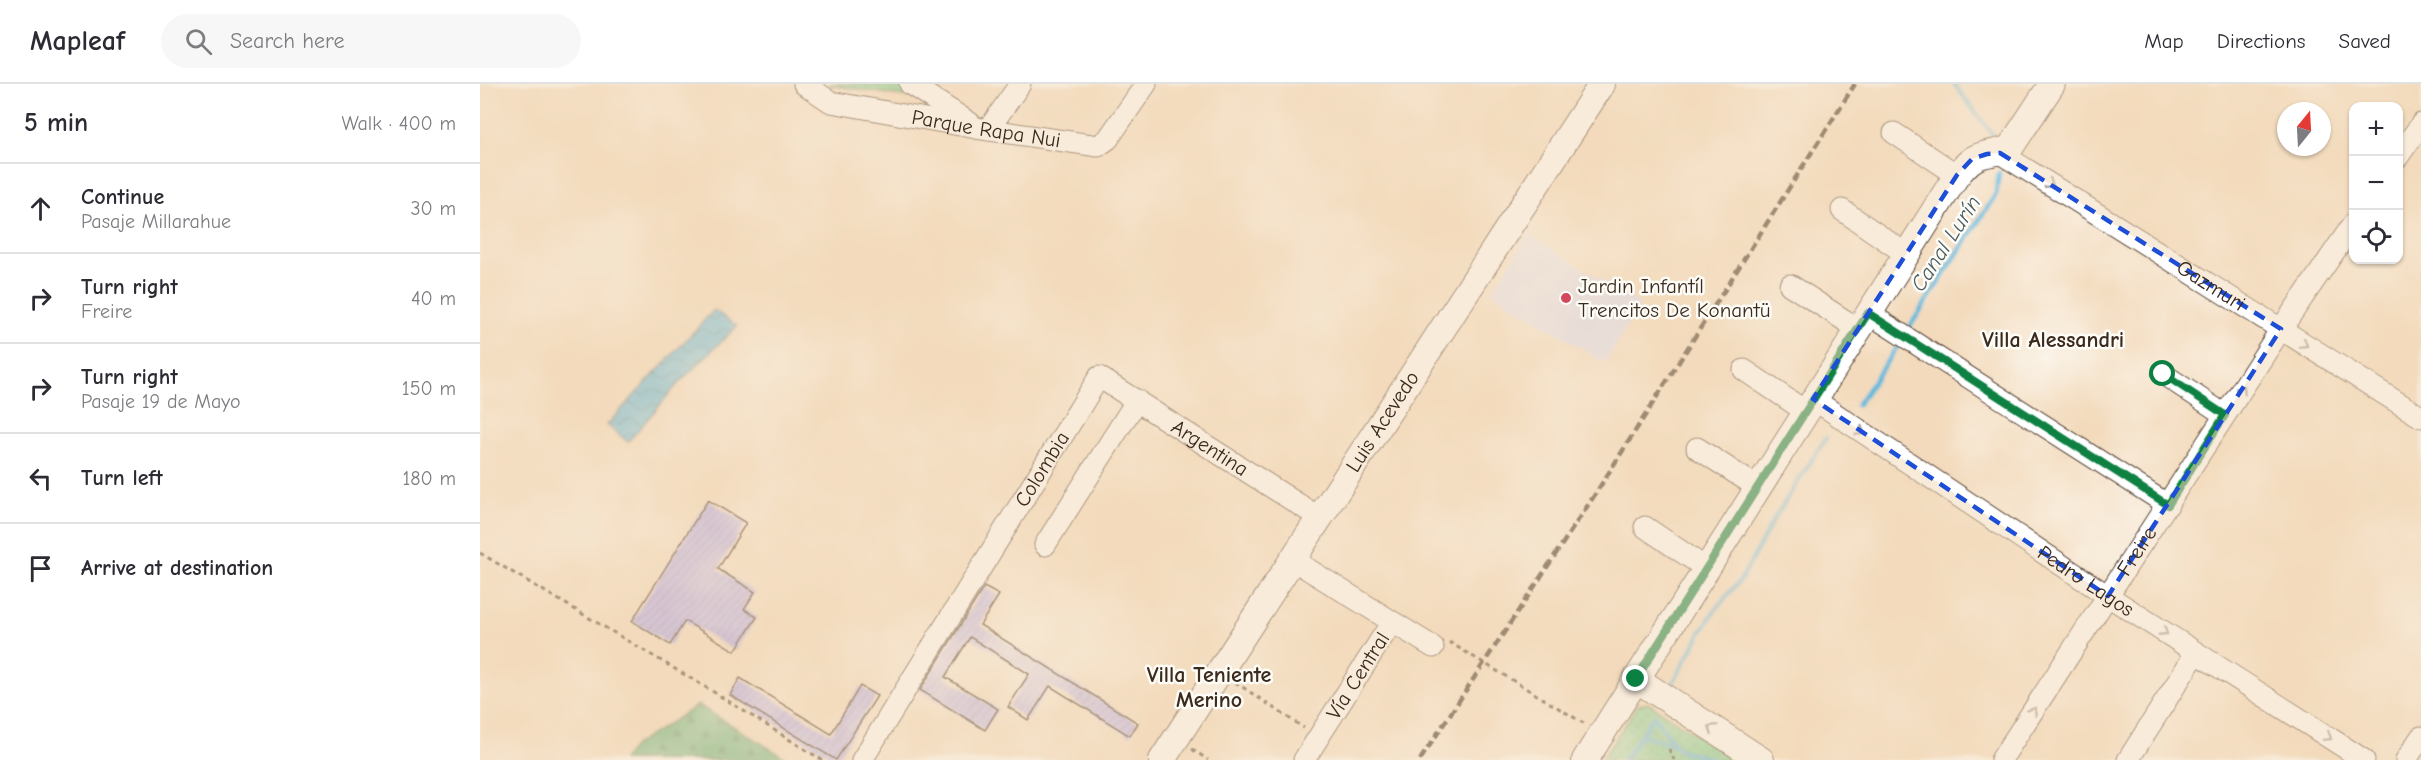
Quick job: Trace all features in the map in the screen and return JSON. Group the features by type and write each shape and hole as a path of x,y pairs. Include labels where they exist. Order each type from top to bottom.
{"main road":[{"name":"Luis Acevedo","path":"1162,760 1602,84"},
{"path":"1585,760 1957,175 1972,159 2000,153 2010,148 2052,84"},
{"path":"1636,679 1761,760"}],"street":[{"name":"Parque Rapa Nui","path":"804,84 831,102 982,129 1098,146 1108,139 1146,84"},
{"path":"910,84 982,129 1020,84"},
{"path":"2399,156 2421,124"},
{"path":"1894,133 1957,175"},
{"name":"Gazmuri","path":"2000,153 2421,417"},
{"path":"1842,210 1906,254"},
{"name":"Freire","path":"2001,760 2281,329 2349,230"},
{"path":"1790,285 1863,321 2168,505"},
{"name":"Pedro Lagos","path":"1744,370 1809,405 2364,760"},
{"path":"2163,374 2225,415"},
{"name":"Argentina","path":"1099,377 1320,518"},
{"name":"Colombia","path":"861,760 1099,377"},
{"path":"1044,545 1137,400"},
{"path":"1697,448 1757,487"},
{"path":"1645,527 1707,569"},
{"path":"1293,560 1433,648"},
{"name":"Vía Central","path":"1304,760 1392,622"},
{"path":"2128,760 2196,653"},
{"path":"2406,760 2421,736"}],"path":[{"path":"480,553 712,691 822,760"},
{"path":"1219,672 1318,738"},
{"path":"1669,749 1674,760"}],"highlighted area":[{"path":"2000,153 2281,329 2108,596 1813,399 1957,175 1972,159 1987,154"}],"shaded area":[{"name":"Jardin Infantíl Trencitos De Konantü","path":"1529,235 1640,304 1605,363 1492,292"}],"green space":[{"path":"830,84 898,84 921,99 830,85"},
{"path":"1648,703 1735,760 1601,760 1638,705"},
{"path":"698,705 789,760 622,760 635,745"}],"water":[{"path":"714,310 737,326 677,385 628,442 607,425"}],"building":[{"path":"708,500 746,523 718,569 755,592 744,609 757,617 735,651 685,621 670,645 632,621"},
{"path":"984,587 999,595 980,625 1138,723 1130,736 1050,686 1028,720 1008,707 1029,674 970,637 945,677 998,709 985,730 920,690"},
{"path":"740,678 831,734 860,686 877,696 836,760 730,695"}],"waterway":[{"name":"Canal Lurín","path":"1954,84 1992,134"},
{"name":"Canal Lurín","path":"1909,328 1996,194 1999,173"},
{"name":"Canal Lurín","path":"1857,405 1899,344"},
{"name":"Canal Lurín","path":"1669,690 1715,610 1742,578 1774,519 1826,438"},
{"name":"Canal Lurín","path":"1624,760 1654,716 1675,746 1682,751 1714,760"},
{"path":"1641,734 1675,746"}],"railway":[{"path":"1420,760 1594,496 1855,84"}],"place":[{"name":"Jardin Infantíl Trencitos De Konantü","path":"1566,298"}],"district":[{"name":"Villa Alessandri","path":"2053,339"},
{"name":"Villa Teniente Merino","path":"1209,686"}],"route":[{"path":"1636,679 1868,313 2168,505 2225,415 2163,374"}]}
